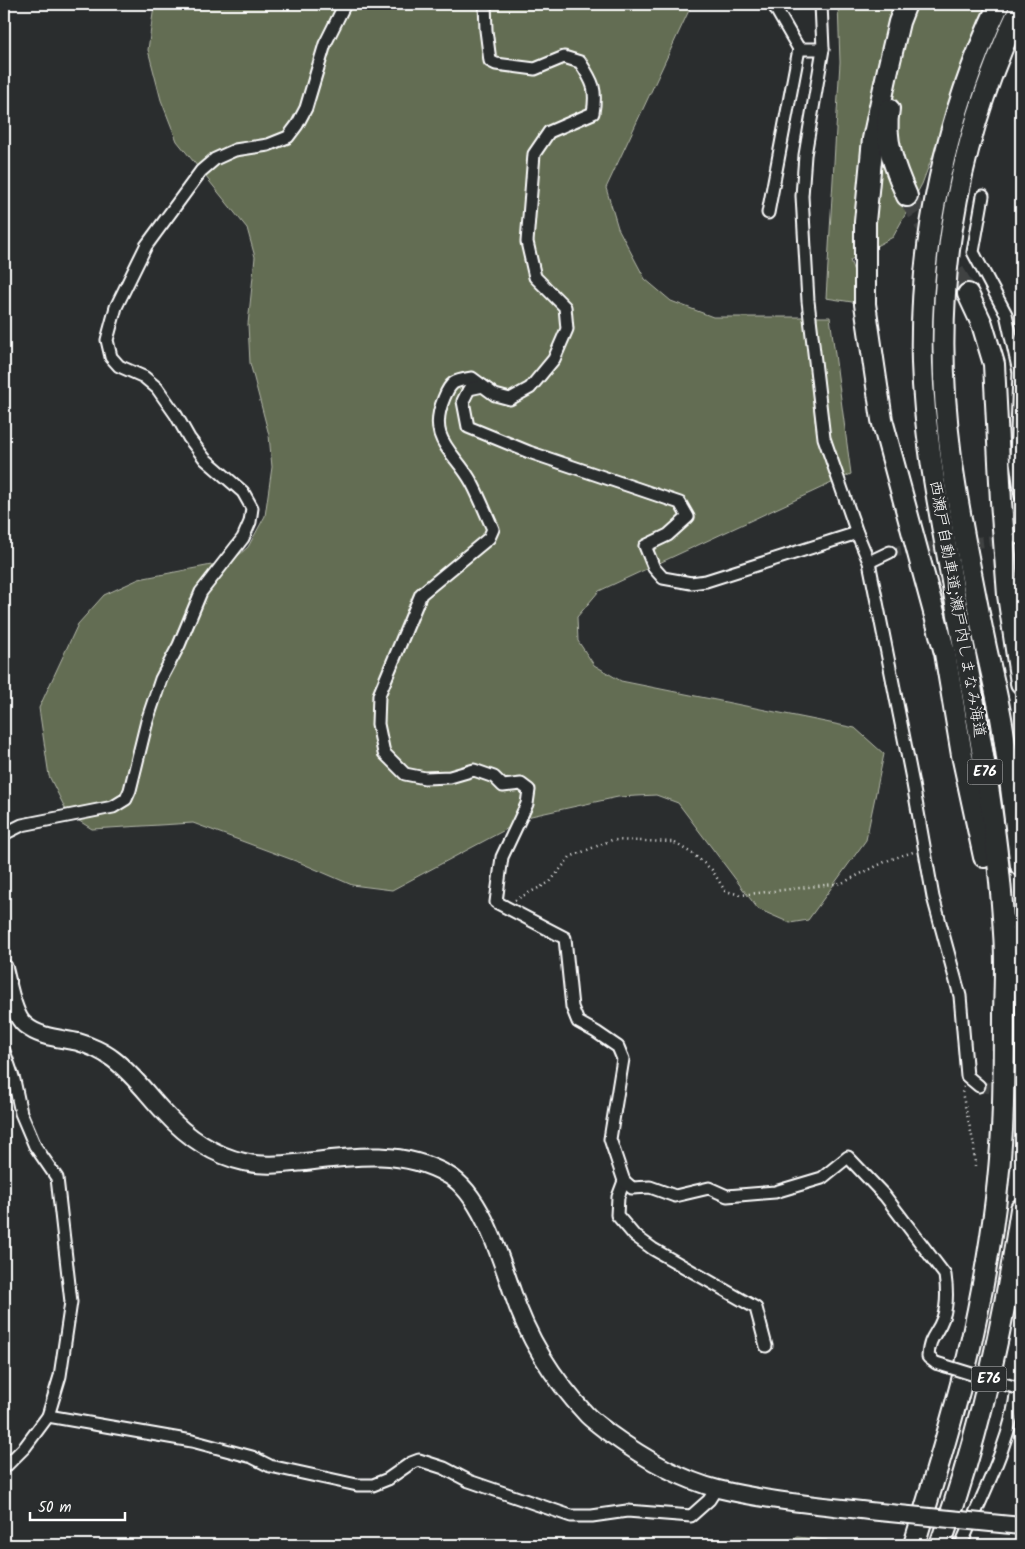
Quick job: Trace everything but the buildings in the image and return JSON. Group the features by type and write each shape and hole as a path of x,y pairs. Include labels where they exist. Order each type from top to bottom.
{"highway":[{"path":"906,4 899,22 873,139 865,222 865,304 882,420 944,653 962,755 983,849 1004,1043"},
{"path":"907,196 897,174 889,146 888,112 904,23 910,4"},
{"name":"西瀬戸自動車道;瀬戸内しまなみ海道","path":"914,1545 968,1355 994,1207 1002,1131 1005,936 999,872 979,734 931,461 922,364 925,276 931,224 944,158 960,100 976,56 999,4"},
{"name":"西瀬戸自動車道;瀬戸内しまなみ海道","path":"1021,6 996,63 980,107 964,164 951,228 943,322 944,374 952,458 976,596 1003,729 1021,866"},
{"path":"968,294 982,324 994,364 1000,500 1008,595 1021,683"},
{"name":"E76","path":"940,1545 974,1437 993,1362 1010,1286 1021,1210"}],"street":[{"path":"4,834 22,826 113,807 126,799 160,679 179,645 202,592 243,538 250,522 252,508 243,492 205,459 157,388 144,377 119,366 111,357 107,340 116,307 146,246 201,171 215,159 236,150 268,145 288,136 297,125 306,108 326,44 345,4"},
{"path":"485,4 490,61 496,64 535,69 564,57 580,62 590,77 596,96 593,112 549,132 534,154 526,242 535,277 565,307 567,329 554,359 530,388 510,399 495,395 472,378 455,381 448,386 442,403 438,430 447,449 472,482 492,529 489,538 421,594 379,695 378,724 384,752 405,774 425,778 450,777 474,770 494,777 503,786 521,784 529,790 527,804 502,857 496,902 565,938 572,1007 578,1022 618,1047 621,1053 623,1059 610,1140 624,1181 632,1188 650,1187 675,1196 709,1188 726,1196 775,1192 822,1178 848,1157 885,1196 945,1275 948,1290 943,1318 929,1344 928,1357 936,1363 1017,1388"},
{"path":"768,213 799,49 773,4"},
{"path":"821,4 823,49 805,154 802,196 808,301 824,438 869,562 933,897 960,996 967,1076 979,1086"},
{"path":"799,49 823,49"},
{"path":"983,196 972,252 1006,314 1019,372 1016,462 1021,496"},
{"path":"482,386 469,388 463,401 468,427 529,452 680,503 688,517 668,535 645,546 654,568 663,578 691,583 706,581 857,533"},
{"path":"869,562 890,552"},
{"path":"4,968 14,1007 23,1025 47,1037 80,1043 112,1058 140,1084 164,1112 186,1133 217,1153 245,1163 274,1165 377,1156 416,1161 450,1176 469,1195 484,1220 499,1252 515,1301 537,1347 559,1382 589,1417 626,1445 667,1470 716,1489 780,1500 1021,1526"},
{"path":"4,1051 14,1080 21,1113 35,1146 57,1178 71,1302 60,1376 48,1416 26,1447 4,1468"},
{"path":"624,1181 618,1197 617,1215 634,1235 653,1249 756,1308 766,1346"},
{"path":"1017,1388 1021,1401"},
{"path":"961,1545 1018,1410 1017,1388"},
{"path":"48,1416 192,1441 252,1457 270,1466 357,1485 373,1485 419,1460 444,1468 469,1482 571,1516 592,1516 627,1511 690,1516 709,1500 716,1489"}],"path":[{"path":"496,902 515,900 550,882 570,857 612,840 673,842 693,854 712,870 725,891 742,894 842,883 889,860 924,848"},
{"path":"967,1076 962,1092 974,1145 975,1166"}],"green space":[{"path":"156,4 692,4 606,188 618,228 645,279 671,301 713,317 830,317 851,474 599,591 577,617 578,641 594,665 621,681 855,728 884,754 866,840 808,920 790,923 758,909 678,803 656,795 618,797 531,816 392,890 352,885 301,863 193,823 92,829 68,814 49,776 39,708 78,624 104,595 139,579 232,561 248,547 265,516 272,467 269,435 250,363 248,324 255,257 247,228 177,141 161,100 148,50 154,6"},
{"path":"838,4 990,4 922,184 893,237 850,260 865,304 826,298 840,62"},
{"path":"797,1537 827,1540 831,1545 776,1545"}],"tunnel":[{"path":"907,196 968,294"},
{"path":"890,552 1008,539"},
{"path":"979,1086 1021,1093"}]}
